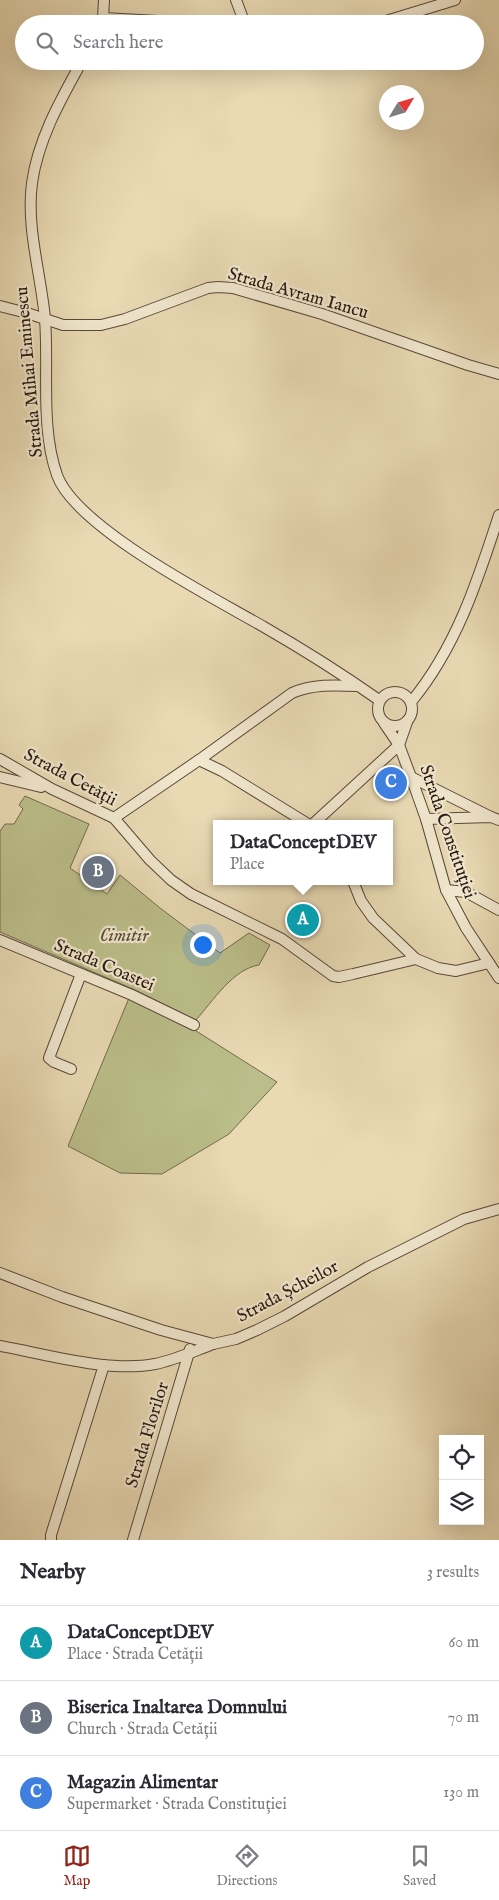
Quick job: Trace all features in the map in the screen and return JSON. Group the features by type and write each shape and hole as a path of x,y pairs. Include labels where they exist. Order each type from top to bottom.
{"street":[{"path":"103,15 104,0"},
{"path":"236,0 242,15"},
{"path":"405,15 454,0"},
{"name":"Strada Mihai Eminescu","path":"77,70 58,105 40,148 32,183 32,230 45,318 48,426 52,459 60,482 72,500 117,537 144,556 328,665 380,700"},
{"name":"Strada Avram Iancu","path":"0,306 45,318 63,325 101,325 125,319 208,288 233,288 322,314 499,374"},
{"path":"411,702 435,669 458,627 479,576 499,515"},
{"path":"114,818 292,693 301,689 324,685 358,686"},
{"path":"317,820 399,744 412,712 411,702 403,694 393,692 380,700 377,710 384,723 393,727 407,722"},
{"name":"Strada Constituției","path":"384,723 399,744 426,819 446,890 458,914 499,978"},
{"name":"Strada Cetății","path":"0,759 52,790 114,818 150,860 184,889 208,903 282,939 333,976 339,977 416,959"},
{"path":"199,760 222,771 302,820"},
{"path":"0,777 52,790"},
{"path":"411,777 495,818"},
{"path":"426,819 495,818"},
{"path":"355,885 361,900 373,918 416,959 438,968 456,971 489,963"},
{"path":"446,890 466,892 499,910"},
{"name":"Strada Coastei","path":"0,940 132,995 194,1025"},
{"path":"71,1069 49,1058 81,974"},
{"name":"Strada Șcheilor","path":"0,1273 62,1297 161,1330 213,1344 257,1330 368,1267 464,1219 499,1209"},
{"name":"Strada Florilor","path":"133,1540 193,1339"},
{"path":"0,1346 124,1367 155,1364 213,1344"},
{"path":"51,1540 104,1365"}],"green space":[{"name":"Cimitir","path":"25,796 89,824 70,868 107,894 120,875 220,953 249,933 270,945 259,965 232,979 196,1020 133,989 0,932 0,831 5,824 14,824 23,809 19,805"},
{"path":"129,998 193,1029 277,1082 229,1134 162,1174 120,1173 68,1146"}],"place":[{"name":"Magazin Alimentar","path":"391,783"},
{"name":"Biserica Inaltarea Domnului","path":"98,872"},
{"name":"DataConceptDEV","path":"303,920"}]}
